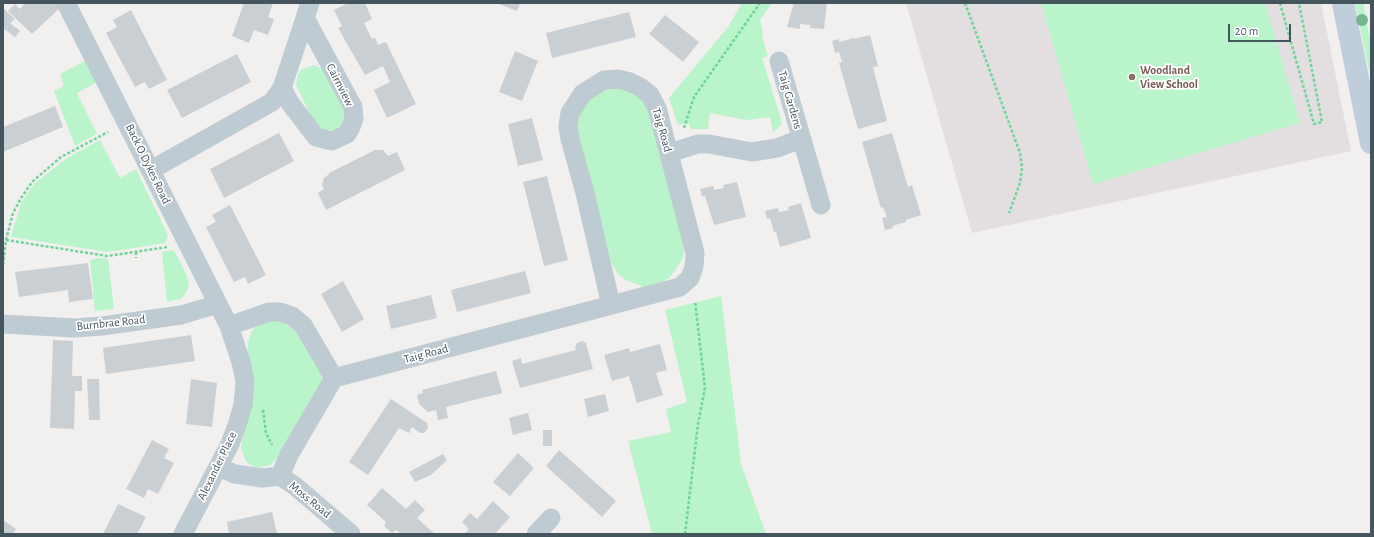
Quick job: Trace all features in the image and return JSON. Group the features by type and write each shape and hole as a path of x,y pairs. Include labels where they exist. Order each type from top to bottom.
{"main road":[{"path":"1343,3 1370,134"}],"street":[{"name":"Back O Dykes Road","path":"66,3 229,326"},
{"name":"Cairnview","path":"282,88 290,103 316,137 332,141 347,134 351,128 354,119 353,107 307,10"},
{"name":"Cairnview","path":"151,170 272,102 282,88 307,10"},
{"name":"Taig Gardens","path":"778,61 821,205"},
{"name":"Taig Road","path":"334,378 680,287 690,278 694,267 695,253 657,108 650,94 630,82 618,79 604,80 590,87 577,99 570,113 568,126 611,304"},
{"name":"Taig Gardens","path":"669,153 687,146 709,144 752,152 777,148 801,139"},
{"name":"Burnbrae Road","path":"3,324 74,328 102,326 181,315 218,304"},
{"path":"229,326 269,312 280,312 292,316 303,325 334,378 290,455 280,476"},
{"name":"Alexander Place","path":"183,534 218,467 237,424 243,404 245,381 241,362 229,326"},
{"name":"Moss Road","path":"218,467 235,474 262,478 280,476 295,486 351,534"},
{"path":"536,534 551,518"}],"path":[{"path":"687,146 684,127 694,97 760,3"},
{"path":"965,3 1020,153 1022,168 1020,183 1009,213"},
{"path":"1281,3 1314,124 1322,122 1299,3"},
{"path":"3,265 6,240 13,213 21,198 36,178 61,157 127,122"},
{"path":"6,240 107,256 188,244"},
{"path":"136,252 136,258"},
{"path":"685,534 698,424 705,388 696,306 690,278"},
{"path":"263,407 266,433 270,444 290,455"}],"shaded area":[{"name":"Woodland View School","path":"906,3 1321,3 1351,151 972,233"}],"green space":[{"path":"742,3 772,3 760,20 763,32 762,36 768,56 762,58 781,119 781,124 773,133 770,117 746,120 710,113 708,129 691,129 689,123 678,125 669,98 728,27"},
{"path":"1041,3 1265,3 1300,123 1093,184"},
{"path":"1355,3 1363,3 1371,45 1371,81"},
{"path":"87,60 97,82 77,93 97,134 75,146 54,91 64,86 60,74"},
{"path":"314,65 323,69 344,107 345,120 339,128 334,130 324,130 315,124 296,85 298,75 301,70"},
{"path":"623,88 639,96 648,107 684,246 683,258 674,272 668,279 652,286 644,287 624,279 618,274 610,260 576,125 582,107 587,99 607,89"},
{"path":"100,140 120,178 136,169 168,235 165,243 108,252 11,237 21,203 34,184 67,158"},
{"path":"174,250 187,276 189,286 184,296 180,299 167,302 162,252"},
{"path":"98,258 108,259 114,309 95,311 90,260"},
{"path":"721,296 741,464 766,534 652,534 628,441 671,432 666,409 687,402 665,310"},
{"path":"266,321 280,321 292,328 299,335 321,373 322,379 321,384 276,460 270,465 257,468 246,462 241,449 246,425 248,343 254,328"}],"building":[{"path":"25,3 57,3 60,8 32,34 8,11 15,4 20,9"},
{"path":"244,3 273,3 268,17 274,19 268,35 254,30 249,43 232,36"},
{"path":"348,3 365,3 372,19 364,23 372,39 375,38 378,45 386,42 416,104 387,118 374,90 390,82 383,66 365,75 338,28 342,26 334,10"},
{"path":"496,3 520,3 517,11"},
{"path":"794,3 827,3 824,29 810,28 810,25 800,24 800,29 787,27"},
{"path":"3,8 15,19 10,23 20,31 15,37 4,29 3,30"},
{"path":"131,10 167,80 149,89 145,82 135,87 106,33 117,27 113,20"},
{"path":"629,12 636,37 552,58 546,33"},
{"path":"665,15 699,42 683,62 649,34"},
{"path":"870,35 878,66 873,67 887,121 858,129 839,63 842,62 839,52 835,53 832,41 839,39 839,42"},
{"path":"515,51 538,61 522,101 499,92"},
{"path":"237,54 251,82 182,118 167,90"},
{"path":"55,106 63,127 3,152 3,127"},
{"path":"532,118 543,160 518,166 508,124"},
{"path":"279,133 294,161 224,198 210,169"},
{"path":"892,133 908,187 912,185 921,215 906,220 906,222 892,226 893,228 885,230 882,218 887,217 883,207 881,208 862,142"},
{"path":"375,150 383,150 388,156 397,152 405,170 326,210 318,193 324,189 322,185 324,178 329,173"},
{"path":"547,176 568,260 544,266 523,182"},
{"path":"737,182 746,217 714,225 705,196 702,196 700,189 713,186 714,190 724,188 723,185"},
{"path":"801,203 811,238 780,247 776,232 774,232 770,218 767,219 765,211 778,208 779,212 789,210 788,207"},
{"path":"230,205 266,275 248,284 245,277 234,282 206,227 216,222 212,215"},
{"path":"88,263 93,299 69,302 68,290 19,297 15,272"},
{"path":"525,271 531,293 457,312 451,290"},
{"path":"343,281 364,319 342,332 321,294"},
{"path":"431,295 437,318 391,329 386,306"},
{"path":"191,335 195,361 106,374 103,348"},
{"path":"53,340 73,341 72,376 82,376 82,391 75,391 74,429 50,428"},
{"path":"583,341 586,343 593,369 520,388 512,361 521,358 522,364 576,350 575,347 577,343"},
{"path":"660,344 667,370 656,373 663,395 637,403 629,376 612,381 604,355 629,348 630,352"},
{"path":"496,371 502,393 446,407 448,418 438,420 436,410 428,412 419,404 417,395 423,393 422,390"},
{"path":"87,379 99,379 100,420 89,420"},
{"path":"191,379 217,383 212,427 186,424"},
{"path":"605,394 609,411 588,417 584,399"},
{"path":"391,399 427,423 428,428 424,433 420,433 412,427 409,433 399,428 368,475 349,462"},
{"path":"528,413 532,430 513,435 509,418"},
{"path":"543,430 552,430 552,446 543,446"},
{"path":"152,440 169,449 164,458 174,463 158,494 148,489 144,498 126,489"},
{"path":"559,450 616,501 602,517 546,466"},
{"path":"518,453 534,468 510,496 493,482"},
{"path":"443,454 447,460 431,475 415,482 409,472"},
{"path":"382,488 406,509 415,500 425,510 417,518 435,534 401,534 396,530 392,533 384,526 386,522 367,505"},
{"path":"493,501 510,517 495,534 464,534 469,529 462,522 470,513 477,519"},
{"path":"118,504 146,517 137,534 103,534"},
{"path":"272,512 277,534 229,534 227,522"},
{"path":"3,520 16,529 13,534 3,534"}],"place":[{"name":"Woodland View School","path":"1132,77"}]}
